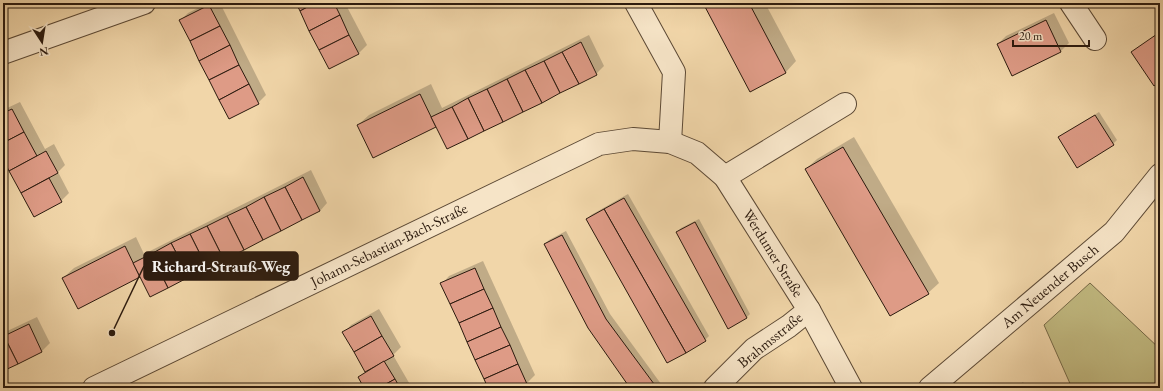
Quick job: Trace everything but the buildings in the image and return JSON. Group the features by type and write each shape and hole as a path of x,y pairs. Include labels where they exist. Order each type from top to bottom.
{"street":[{"path":"3,53 144,3"},
{"path":"636,3 674,72 670,142"},
{"path":"1071,3 1095,39"},
{"path":"725,177 845,104"},
{"name":"Johann-Sebastian-Bach-Straße","path":"94,388 599,144 633,139 670,142"},
{"name":"Werdumer Straße","path":"670,142 698,153 725,177 809,310 851,388"},
{"name":"Am Neuender Busch","path":"930,388 1114,232 1160,175"},
{"name":"Brahmsstraße","path":"715,388 754,349 789,326 809,310"}],"shaded area":[{"path":"1090,283 1160,349 1160,388 1072,388 1044,325"}],"place":[{"name":"Richard-Strauß-Weg","path":"112,333"}]}
